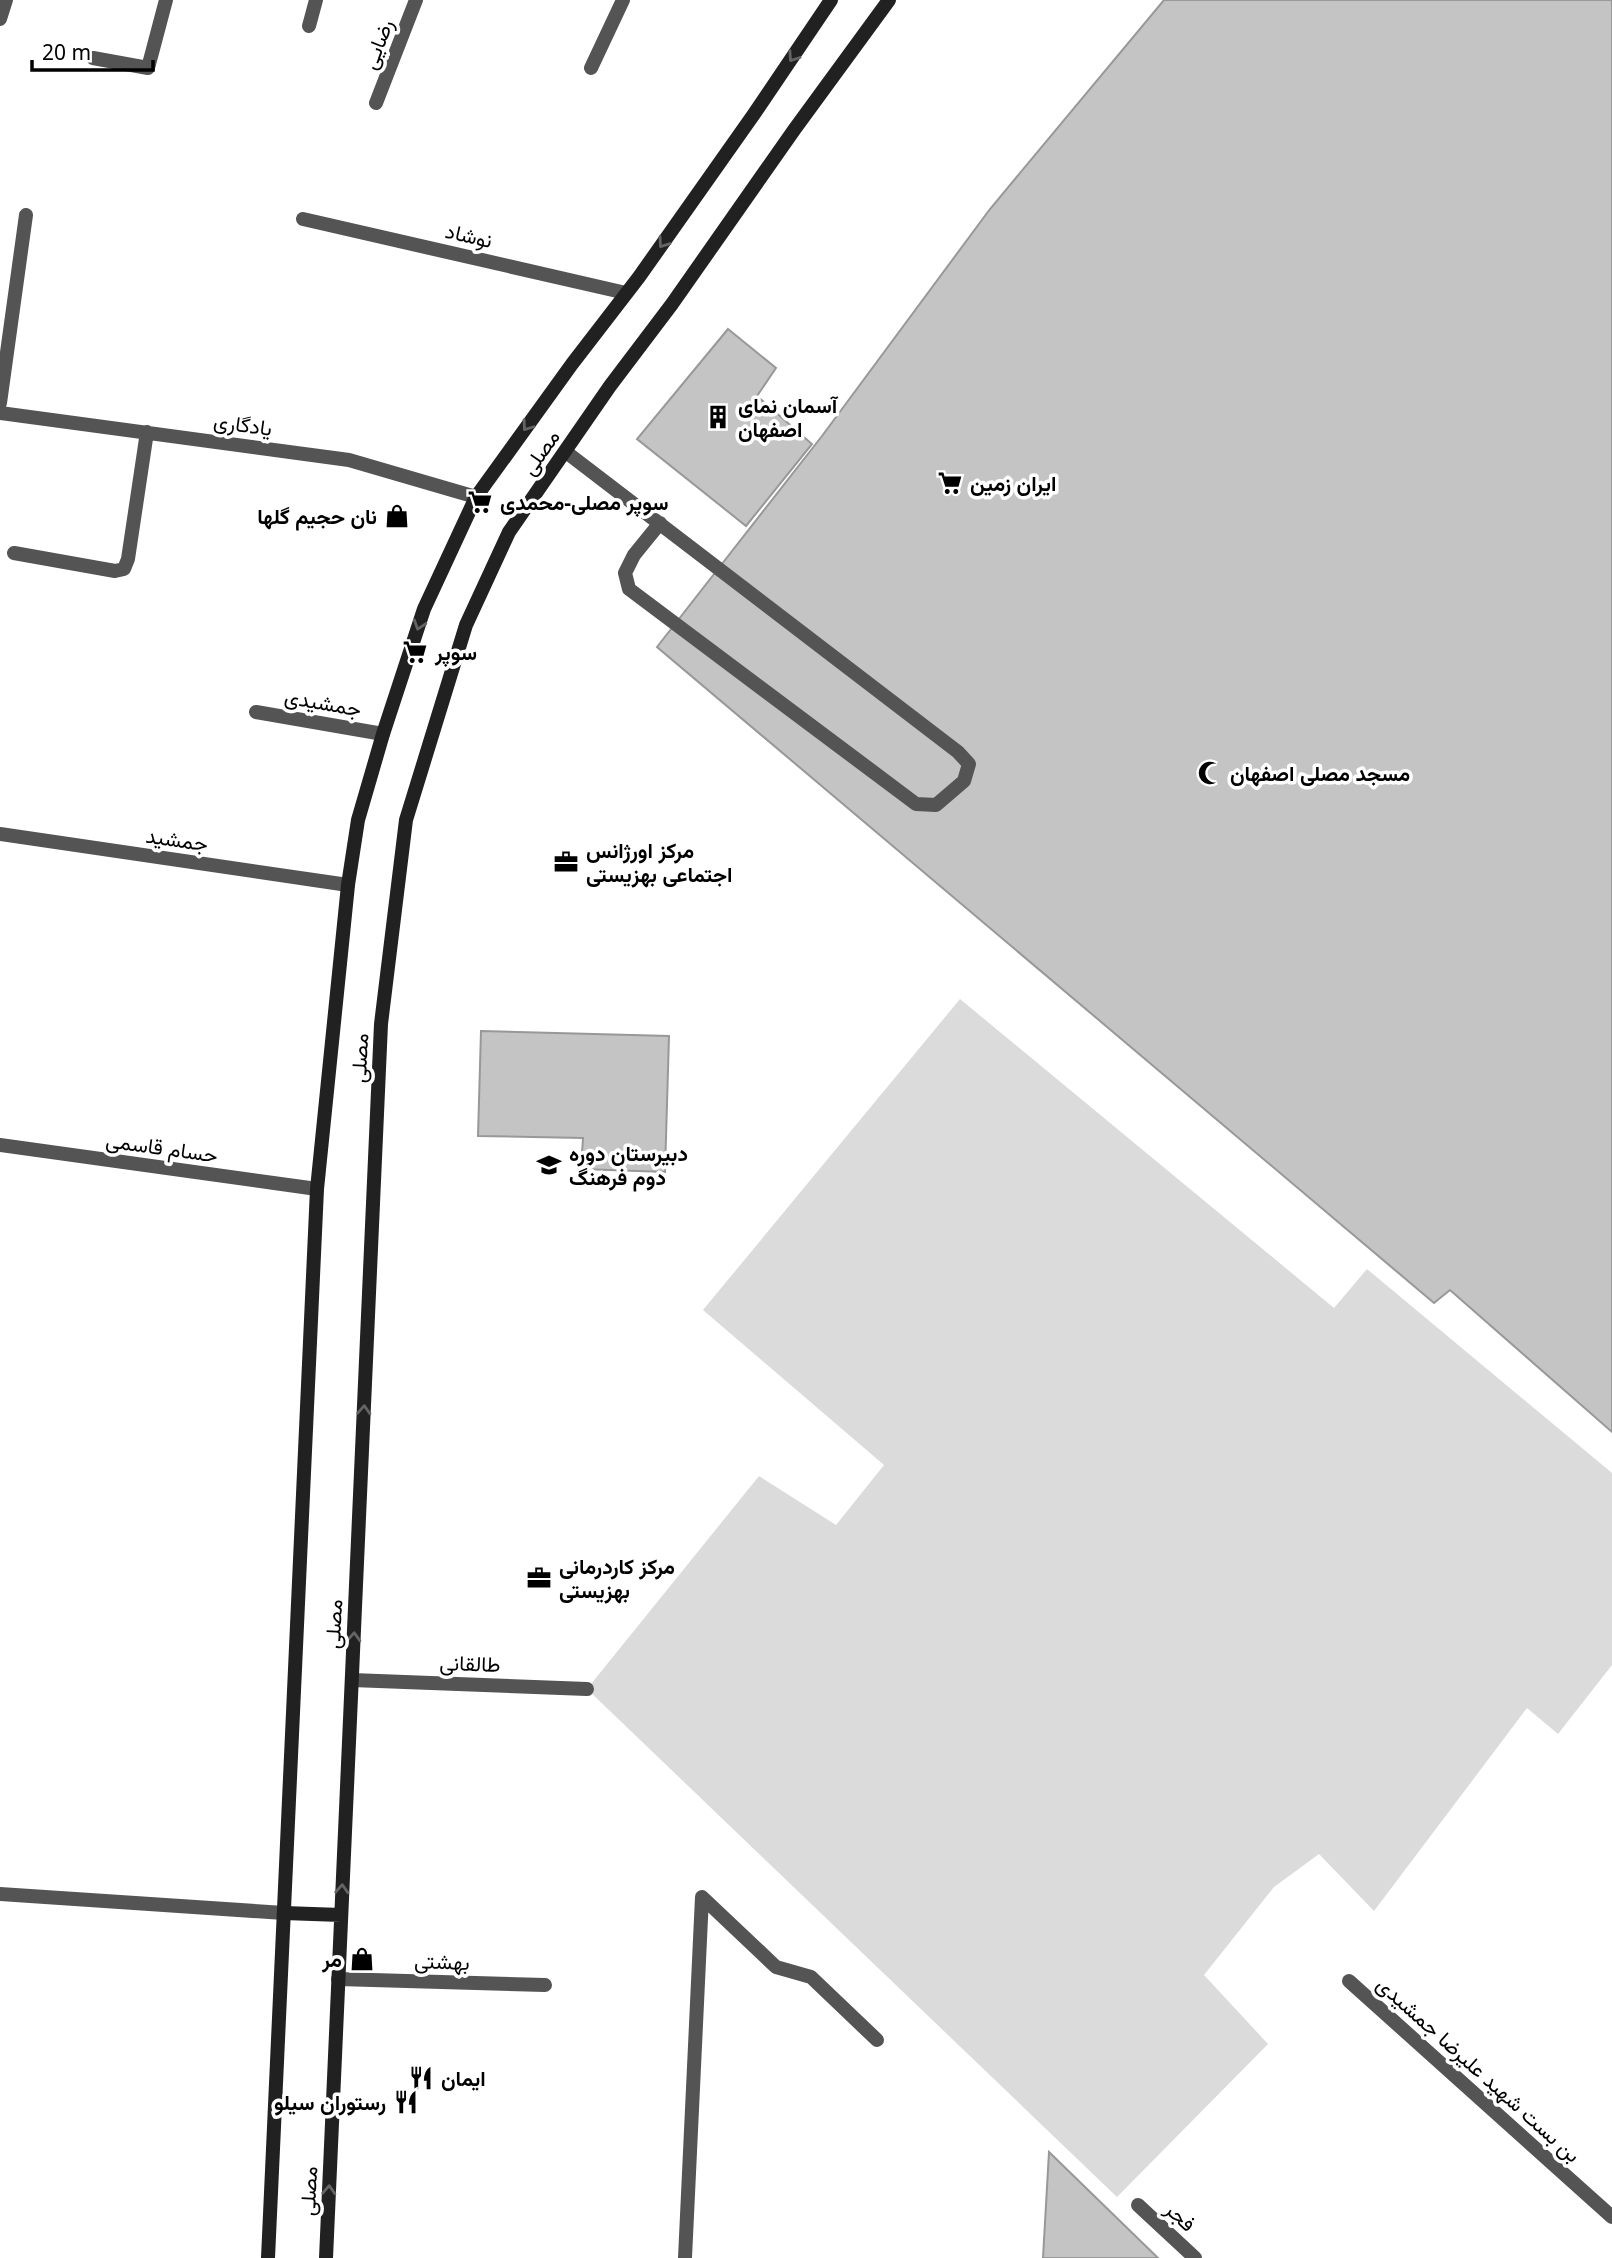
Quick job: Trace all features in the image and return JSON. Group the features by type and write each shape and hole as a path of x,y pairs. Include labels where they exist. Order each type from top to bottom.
{"main road":[{"name":"مصلی","path":"268,2258 317,1189 348,885 358,820 424,609 476,498 746,125 831,0"},
{"name":"مصلی","path":"326,2258 381,1024 406,820 466,625 509,532 610,386 672,304 889,0"},
{"path":"284,1913 341,1915"}],"street":[{"path":"0,19 6,0"},
{"path":"93,58 148,68 166,0"},
{"path":"309,26 316,0"},
{"name":"رضایی","path":"376,103 416,0"},
{"path":"591,68 623,0"},
{"path":"0,403 26,215"},
{"name":"نوشاد","path":"303,219 626,293"},
{"name":"یادگاری","path":"0,412 349,460 476,498"},
{"path":"15,553 115,571 124,569 128,559 147,432"},
{"path":"566,452 660,523 958,752 969,764 964,781 936,805 916,804 629,589 625,573 634,555 660,523"},
{"name":"جمشیدی","path":"256,712 383,734"},
{"name":"جمشید","path":"0,834 348,885"},
{"name":"حسام قاسمی","path":"0,1145 317,1189"},
{"name":"طالقانی","path":"352,1680 587,1689"},
{"path":"0,1894 284,1913"},
{"path":"685,2258 702,1897 776,1967 811,1977 877,2040"},
{"name":"بهشتی","path":"338,1979 545,1985"},
{"name":"بن بست شهید علیرضا جمشیدی","path":"1349,1981 1612,2217"},
{"name":"فجر","path":"1138,2206 1195,2258"}],"shaded area":[{"path":"960,999 1334,1308 1367,1269 1612,1473 1612,1665 1558,1734 1527,1708 1374,1911 1319,1854 1274,1887 1204,1975 1268,2044 1117,2197 587,1689 759,1476 836,1525 884,1465 703,1310"}],"building":[{"name":"مسجد مصلی اصفهان","path":"1164,0 1612,0 1612,1432 1450,1290 1434,1303 657,647 822,436 990,209"},
{"name":"آسمان نمای اصفهان","path":"728,329 776,368 757,396 812,444 746,526 637,439"},
{"path":"481,1031 669,1036 665,1172 581,1169 583,1138 478,1136"},
{"path":"1049,2152 1158,2258 1043,2258"}],"place":[{"name":"آسمان نمای اصفهان","path":"718,417"},
{"name":"ایران زمین","path":"950,483"},
{"name":"سوپر مصلی-محمدی","path":"480,502"},
{"name":"نان حجیم گلها","path":"397,516"},
{"name":"سوپر","path":"415,652"},
{"name":"مسجد مصلی اصفهان","path":"1210,773"},
{"name":"مرکز اورژانس اجتماعی بهزیستی","path":"566,862"},
{"name":"دبیرستان دوره دوم فرهنگ","path":"549,1165"},
{"name":"مرکز کاردرمانی بهزیستی","path":"539,1578"},
{"name":"مر","path":"362,1959"},
{"name":"ایمان","path":"421,2078"},
{"name":"رستوران سیلو","path":"406,2102"}]}
